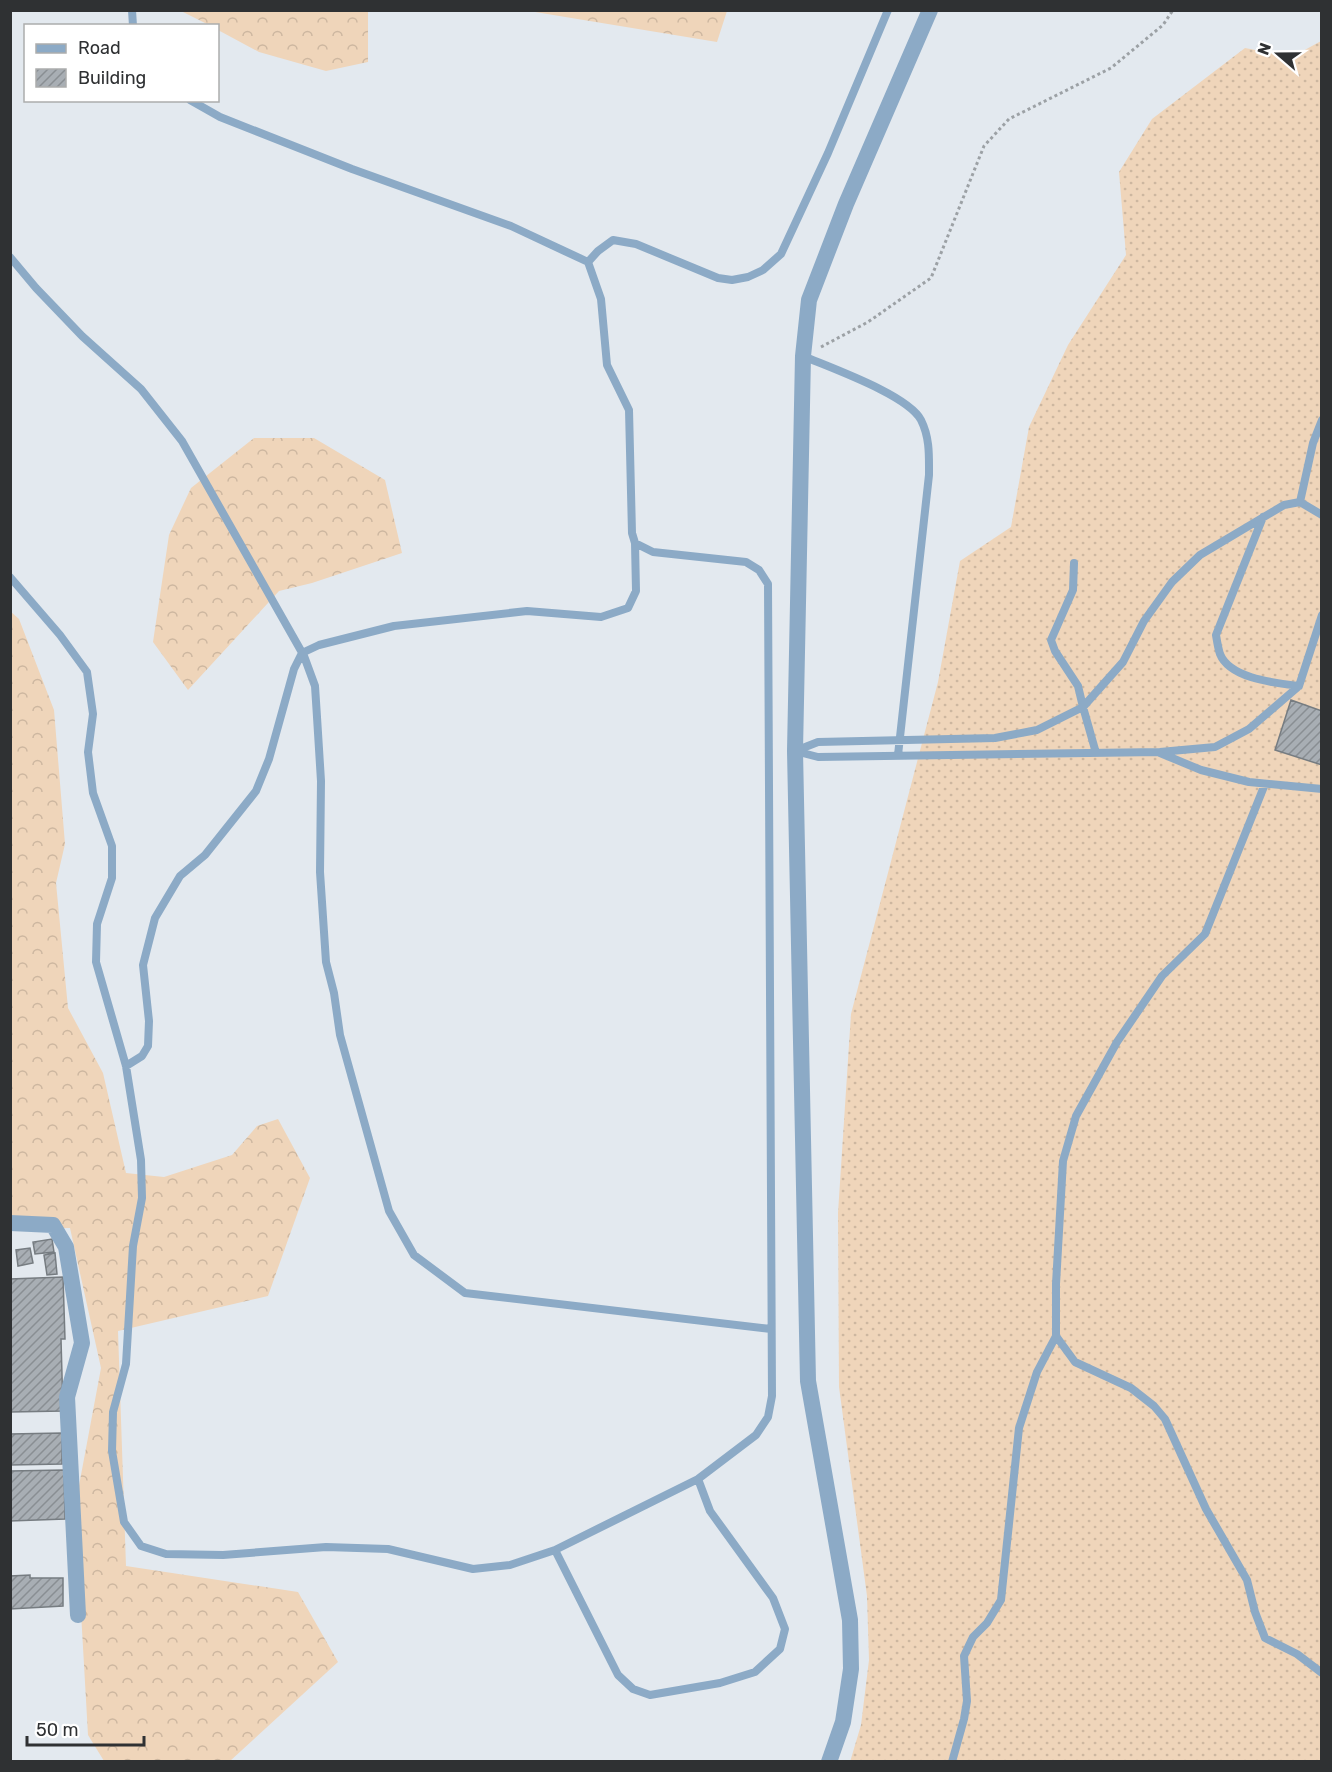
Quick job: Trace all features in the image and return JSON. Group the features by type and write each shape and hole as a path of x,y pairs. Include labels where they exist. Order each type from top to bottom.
{"street":[{"path":"830,1761 843,1722 849,1680 850,1620 808,1382 795,751 803,356 809,300 846,204 930,10"},
{"path":"10,1223 53,1225 66,1247 75,1293 82,1343 67,1397 78,1615"}],"lane":[{"path":"588,262 613,240 636,244 718,278 732,280 763,270 781,254 828,153 888,10"},
{"path":"126,1066 142,1056 148,1046 149,1021 143,965 155,918 180,876 205,855 256,791 268,759 294,669 302,653 320,645 393,626 527,611 601,617 628,608 636,591 629,410 607,366 601,299 588,262 511,226 352,170 220,117 194,102"},
{"path":"10,257 75,328 141,389 182,441 302,653 315,686 316,697 321,781 320,872 326,962 334,993 340,1035 389,1211 414,1255 465,1293 771,1329"},
{"path":"803,356 897,398 920,418 929,441 929,475 898,755"},
{"path":"1300,502 1322,420"},
{"path":"795,751 818,742 995,738 1037,730 1083,706 1123,662 1144,621 1172,582 1200,555 1284,505 1300,502 1322,515"},
{"path":"1263,517 1216,635 1221,655 1229,667 1261,680 1299,686"},
{"path":"10,577 60,635 87,672 93,714 88,752 93,793 112,846 112,878 97,924 96,962 126,1066 141,1160 142,1198 133,1246 126,1364 113,1412 112,1451 124,1521 141,1546 166,1554 223,1555 326,1547 388,1550 473,1569 510,1565 555,1550 698,1479 756,1435 768,1417 772,1396 768,584 759,570 746,562 652,552 635,543"},
{"path":"1074,563 1073,590 1051,640 1055,651 1078,686 1096,753"},
{"path":"795,751 818,757 1160,753 1215,747 1249,729 1299,686 1322,615"},
{"path":"1160,753 1201,770 1264,784 1322,789"},
{"path":"952,1761 967,1701 964,1656 974,1637 987,1623 1001,1600 1019,1428 1037,1372 1056,1336 1056,1284 1064,1161 1076,1116 1117,1042 1162,976 1205,934 1264,784"},
{"path":"1056,1336 1075,1362 1131,1388 1154,1406 1165,1419 1206,1509 1247,1581 1265,1638 1297,1654 1322,1673"},
{"path":"555,1550 618,1675 633,1689 650,1695 720,1683 755,1672 780,1649 785,1629 773,1598 710,1511 698,1479"}],"path":[{"path":"803,356 868,322 932,278 984,146 1009,119 1111,68 1163,25 1173,10"}],"green space":[{"path":"529,10 727,11 717,42"},
{"path":"181,11 368,11 368,62 326,71 259,52 219,31 219,24 207,24"},
{"path":"1321,41 1321,1761 850,1762 861,1725 869,1660 867,1596 839,1387 838,1213 851,1014 938,682 960,561 1011,527 1029,427 1068,345 1126,255 1119,172 1152,119 1245,48 1292,57"},
{"path":"254,438 314,438 385,480 402,553 312,583 279,591 188,690 153,642 169,535 191,488"},
{"path":"10,611 19,619 54,710 65,844 56,883 68,1008 103,1073 126,1173 164,1177 232,1155 257,1126 278,1119 310,1178 268,1296 118,1331 126,1566 298,1592 338,1662 230,1761 104,1761 88,1735 75,1507 101,1368 70,1228 11,1229"}],"building":[{"path":"1291,700 1322,711 1322,765 1275,750"},
{"path":"52,1239 54,1252 35,1254 33,1242"},
{"path":"30,1248 33,1263 18,1266 16,1250"},
{"path":"55,1253 57,1274 47,1275 44,1255"},
{"path":"63,1277 65,1339 61,1339 63,1411 10,1412 10,1279"},
{"path":"62,1433 62,1464 10,1465 10,1434"},
{"path":"64,1470 65,1519 10,1521 10,1471"},
{"path":"30,1575 30,1578 63,1578 63,1606 10,1609 10,1576"}]}
